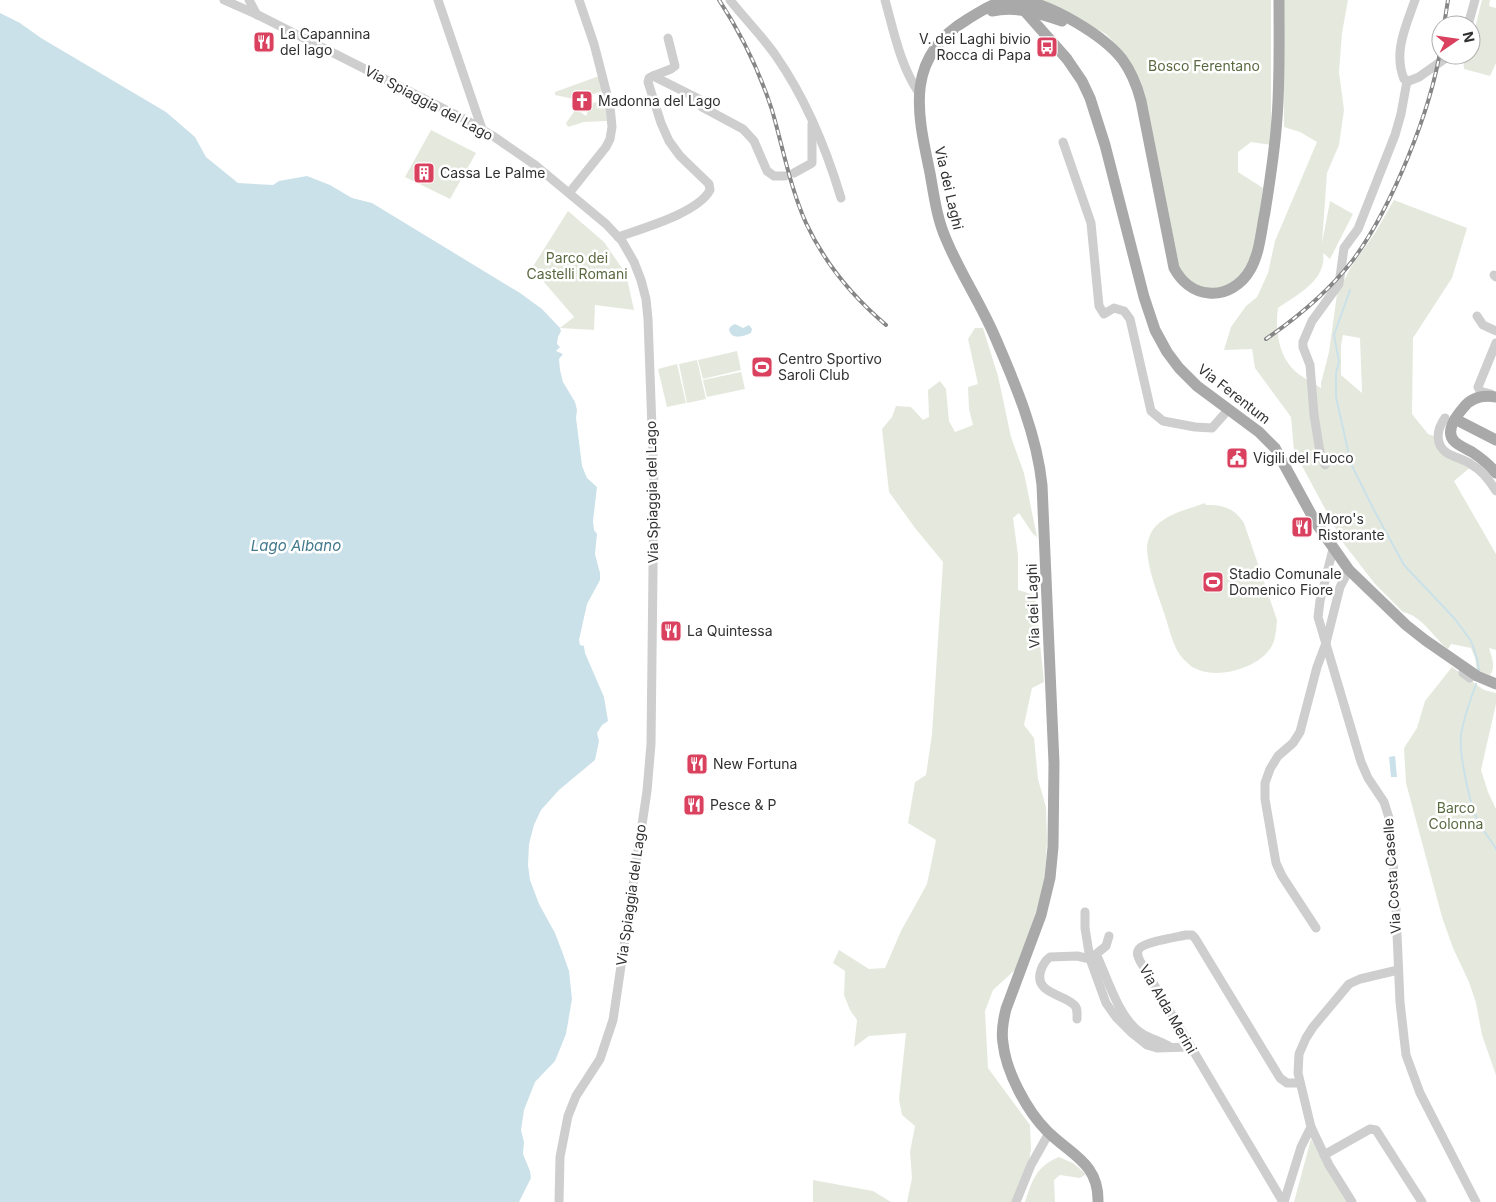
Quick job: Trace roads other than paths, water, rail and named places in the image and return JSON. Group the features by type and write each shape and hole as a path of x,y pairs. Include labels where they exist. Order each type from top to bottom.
{"main road":[{"name":"Via dei Laghi","path":"1009,0 982,8 954,28 938,44 922,72 919,93 920,116 924,148 943,233 996,338 1030,428 1038,453 1041,476 1045,521 1054,763 1054,838 1052,868 1046,898 1008,1004 1002,1034 1005,1056 1029,1106 1049,1133 1081,1159 1092,1172 1097,1184 1098,1202"},
{"name":"Via Ferentum","path":"1015,0 1022,5 1039,28 1067,59 1082,81 1095,109 1106,145 1140,284 1157,335 1173,360 1200,389 1259,432 1276,448 1316,523 1349,570 1412,630 1480,678 1496,684"},
{"name":"Via dei Laghi","path":"982,8 994,10 1035,2 1084,28 1105,42 1122,58 1138,89 1170,252 1177,273 1183,282 1189,286 1203,292 1216,294 1231,288 1244,278 1253,264 1259,243 1272,169 1277,119 1279,0"},
{"name":"Via dei Laghi","path":"1022,5 1058,20 1084,28"},
{"path":"994,10 1018,17 1039,28"},
{"path":"1051,41 1048,29 1051,24 1058,20"},
{"path":"1450,418 1472,400 1496,396"},
{"path":"1450,418 1496,440"},
{"path":"1450,418 1450,430 1453,440 1480,457 1496,472"}],"street":[{"name":"Via Spiaggia del Lago","path":"224,0 258,15 482,129 535,165 602,219 618,236 640,275 645,292 648,319 654,494 650,764 613,1020 600,1059 576,1096 568,1116 560,1158 559,1202"},
{"path":"249,0 258,15"},
{"path":"438,0 482,129"},
{"path":"570,192 606,147 610,139 612,127 611,110 605,85 579,0"},
{"path":"730,0 756,29 778,58 794,84 812,119 841,198"},
{"path":"885,0 905,68 919,93"},
{"path":"1325,465 1320,452 1314,415 1310,365 1303,342 1312,321 1339,284 1344,248 1358,230 1395,135 1401,114 1406,81 1402,72 1399,51 1415,0"},
{"path":"1471,15 1476,0"},
{"path":"618,236 685,211 706,196 710,190 709,184 680,156 667,138 648,82 649,78 675,66 668,38"},
{"path":"1406,81 1419,77 1436,65"},
{"path":"653,76 700,99 702,107 743,129 754,141 767,171 774,176 790,174 812,163 812,119"},
{"path":"1062,142 1091,223 1099,306 1104,314 1114,308 1124,311 1130,319 1151,411 1163,421 1212,428 1228,410"},
{"path":"1477,316 1483,324 1496,331"},
{"path":"1496,343 1478,384 1478,389 1482,392 1496,396"},
{"path":"1450,418 1441,424 1438,433 1440,446 1446,452 1475,466 1482,472 1496,491"},
{"name":"Via Costa Caselle","path":"1333,549 1318,611 1319,622 1361,762 1368,778 1384,802 1389,817 1394,870 1398,970 1403,1033 1408,1063 1438,1131 1476,1202"},
{"path":"1316,928 1282,876 1276,863 1265,791 1270,769 1278,756 1293,743 1300,732 1340,587 1349,570"},
{"path":"1464,667 1463,673 1470,678"},
{"path":"1085,912 1085,928 1104,1000 1116,1017 1132,1033 1148,1045 1157,1048 1189,1047"},
{"name":"Via Alda Merini","path":"1284,1202 1189,1047 1138,955 1139,949 1144,945 1189,935 1195,938 1202,945 1280,1078 1287,1083 1300,1083"},
{"path":"1094,959 1105,946 1109,936"},
{"path":"1077,1018 1075,1005 1053,994 1046,988 1040,978 1040,971 1047,959 1052,956 1080,956 1094,959"},
{"path":"1352,1202 1324,1155 1311,1127 1300,1083 1298,1064 1302,1047 1311,1029 1351,982 1398,970"},
{"name":"Via Alda Merini","path":"1284,1202 1301,1147 1311,1127"},
{"path":"1324,1155 1369,1130 1376,1130 1422,1202"},
{"path":"1016,1202 1031,1164 1049,1133"}],"water":[{"name":"Lago Albano","path":"0,13 20,23 41,38 166,112 195,137 206,157 238,183 273,185 279,181 307,176 330,185 352,198 372,203 520,293 542,309 560,328 561,331 557,344 560,347 556,351 563,354 559,359 563,382 575,402 577,410 576,418 582,466 587,478 597,487 593,521 594,530 597,534 595,554 600,580 587,604 579,640 580,645 584,646 585,653 604,697 608,721 602,725 597,733 599,741 595,760 559,790 541,810 534,825 529,844 528,865 530,880 539,904 555,933 569,971 572,999 566,1034 555,1061 535,1082 524,1110 521,1130 524,1142 523,1154 531,1178 519,1202 0,1202"},
{"path":"735,324 743,328 749,325 752,329 751,333 738,337 732,335 729,329"},
{"path":"1395,756 1397,777 1391,777 1389,757"}],"waterway":[{"path":"1350,290 1334,335 1339,362 1336,373 1336,397 1351,464 1404,565 1455,619 1471,641 1479,671"},
{"path":"1476,684 1461,736 1463,767 1476,816 1496,849"}],"railway":[{"path":"719,0 756,67 772,110 795,196 813,238 840,278 862,303 886,325"},
{"path":"1446,15 1448,0"},
{"path":"1266,339 1290,322 1323,293 1344,271 1368,238 1408,157 1429,99 1437,65"}],"place":[{"name":"La Capannina del lago","path":"264,42"},
{"name":"V. dei Laghi bivio Rocca di Papa","path":"1047,47"},
{"name":"Madonna del Lago","path":"582,101"},
{"name":"Cassa Le Palme","path":"424,173"},
{"name":"Centro Sportivo Saroli Club","path":"762,367"},
{"name":"Vigili del Fuoco","path":"1237,458"},
{"name":"Moro's Ristorante","path":"1302,527"},
{"name":"Stadio Comunale Domenico Fiore","path":"1213,582"},
{"name":"La Quintessa","path":"671,631"},
{"name":"New Fortuna","path":"697,764"},
{"name":"Pesce & P","path":"694,805"}],"park label":[{"name":"Bosco Ferentano","path":"1204,66"},
{"name":"Parco dei Castelli Romani","path":"577,266"},
{"name":"Barco Colonna","path":"1456,816"}]}
